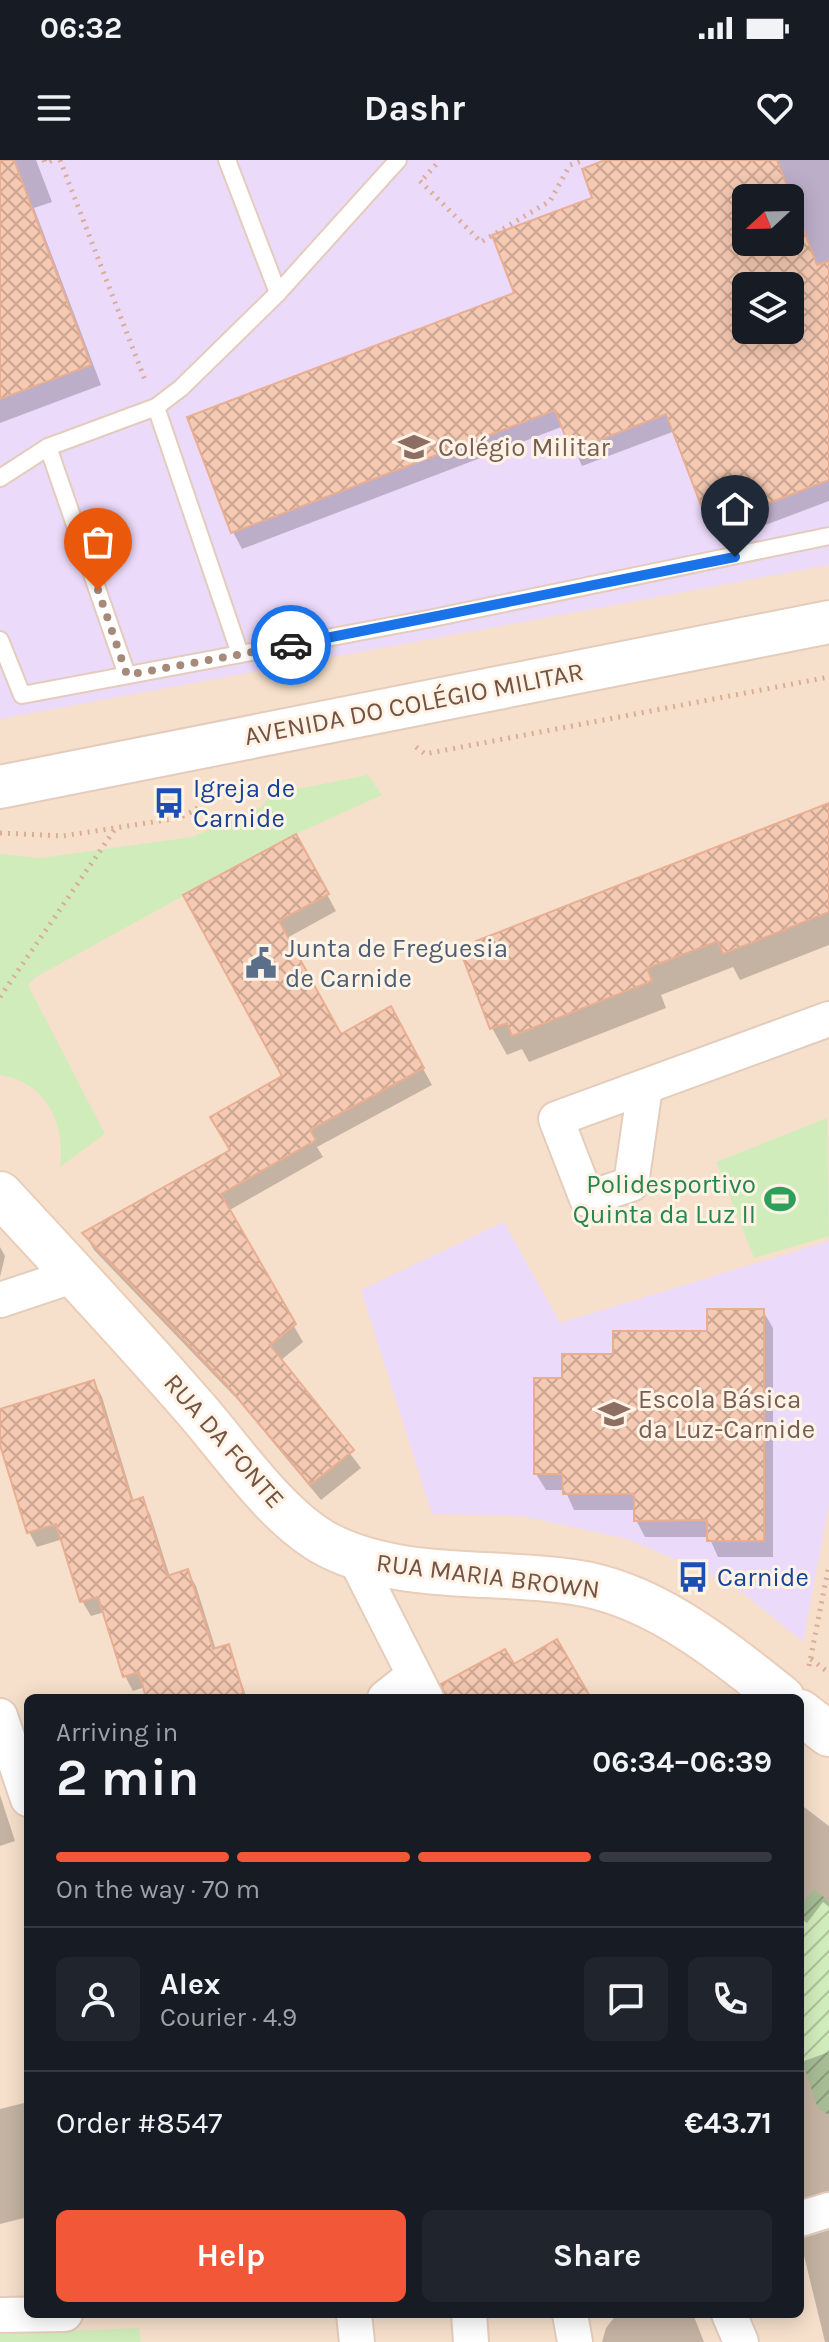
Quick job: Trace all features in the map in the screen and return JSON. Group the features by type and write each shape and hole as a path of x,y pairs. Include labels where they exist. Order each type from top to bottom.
{"main road":[{"name":"RUA DA FONTE","path":"0,1194 78,1274 278,1504 326,1544 355,1558"},
{"name":"RUA MARIA BROWN","path":"355,1558 403,1567 575,1582 620,1594 671,1619 728,1656 797,1694"},
{"name":"RUA MARIA BROWN","path":"804,1703 829,1734"}],"street":[{"name":"AVENIDA DO COLÉGIO MILITAR","path":"0,787 829,622"},
{"path":"645,1087 829,1019"},
{"path":"0,1300 78,1274"},
{"path":"355,1558 420,1686 397,1694"},
{"path":"0,1716 24,1787"},
{"path":"804,2218 829,2210"},
{"path":"0,2315 24,2315"},
{"path":"354,2318 357,2342"},
{"path":"469,2318 471,2342"},
{"path":"571,2318 575,2342"},
{"path":"731,2318 741,2342"}],"lane":[{"path":"227,160 278,293"},
{"path":"0,478 48,447 156,407 181,388 278,293 395,166"},
{"path":"156,407 240,654"},
{"path":"48,447 127,675"},
{"path":"0,640 22,695 829,536"}],"path":[{"path":"44,160 45,163 57,160 156,407"},
{"path":"421,181 440,160"},
{"path":"395,166 421,181 481,242 550,201 570,165 584,160"},
{"path":"406,739 425,754 829,677"},
{"path":"0,833 51,837 187,814 225,783"},
{"path":"0,997 116,828"},
{"path":"797,1694 811,1659 829,1565"},
{"path":"811,1659 829,1673"}],"shaded area":[{"name":"Colégio Militar","path":"0,160 829,160 829,565 0,719"},
{"path":"829,474 829,2342 0,2342 0,622"},
{"name":"Escola Básica da Luz-Carnide","path":"504,1222 560,1323 829,1241 829,1505 803,1642 743,1593 709,1574 627,1539 522,1516 432,1514 361,1290"}],"green space":[{"path":"368,775 382,795 296,834 36,977 28,985 105,1134 60,1167 60,1136 50,1108 30,1086 0,1075 0,854 40,858 192,837 260,808 272,794"},
{"name":"Polidesportivo Quinta da Luz II","path":"827,1118 829,1236 754,1258 716,1162"},
{"path":"814,1889 829,1901 829,2115 818,2109 804,2066 804,1902"},
{"path":"139,2328 141,2342 0,2342 0,2334"}],"building":[{"path":"0,160 14,160 91,365 0,399"},
{"path":"605,160 777,160 786,184 732,184 732,256 804,256 804,231 817,265 829,261 829,480 709,526 666,414 571,451 555,410 231,533 187,417 514,293 492,235 592,198 582,169"},
{"path":"829,803 829,912 723,954 718,941 647,968 652,981 512,1036 507,1023 490,1029 463,958 480,952 476,941"},
{"path":"296,834 329,894 279,921 341,1034 391,1006 424,1068 310,1130 316,1140 221,1194 296,1324 270,1345 354,1450 310,1485 226,1384 82,1233 230,1150 210,1117 282,1076 183,895"},
{"path":"707,1309 764,1309 764,1541 707,1541 707,1520 634,1521 634,1494 563,1494 562,1474 534,1474 534,1378 562,1378 562,1354 613,1354 613,1331 707,1331"},
{"path":"94,1380 132,1501 143,1497 167,1576 188,1569 213,1649 229,1644 244,1694 145,1694 139,1672 123,1677 98,1597 80,1602 56,1524 27,1533 0,1445 0,1409"},
{"path":"557,1639 589,1694 445,1694 441,1684 505,1649 514,1664"}],"way so far":[{"path":"98,590 127,675 291,645"}],"place":[{"name":"Colégio Militar","path":"414,447"},
{"name":"Igreja de Carnide","path":"169,803"},
{"name":"Junta de Freguesia de Carnide","path":"261,963"},
{"name":"Polidesportivo Quinta da Luz II","path":"780,1199"},
{"name":"Escola Básica da Luz-Carnide","path":"614,1414"},
{"name":"Carnide","path":"693,1577"}],"route":[{"path":"291,645 735,557"}]}
